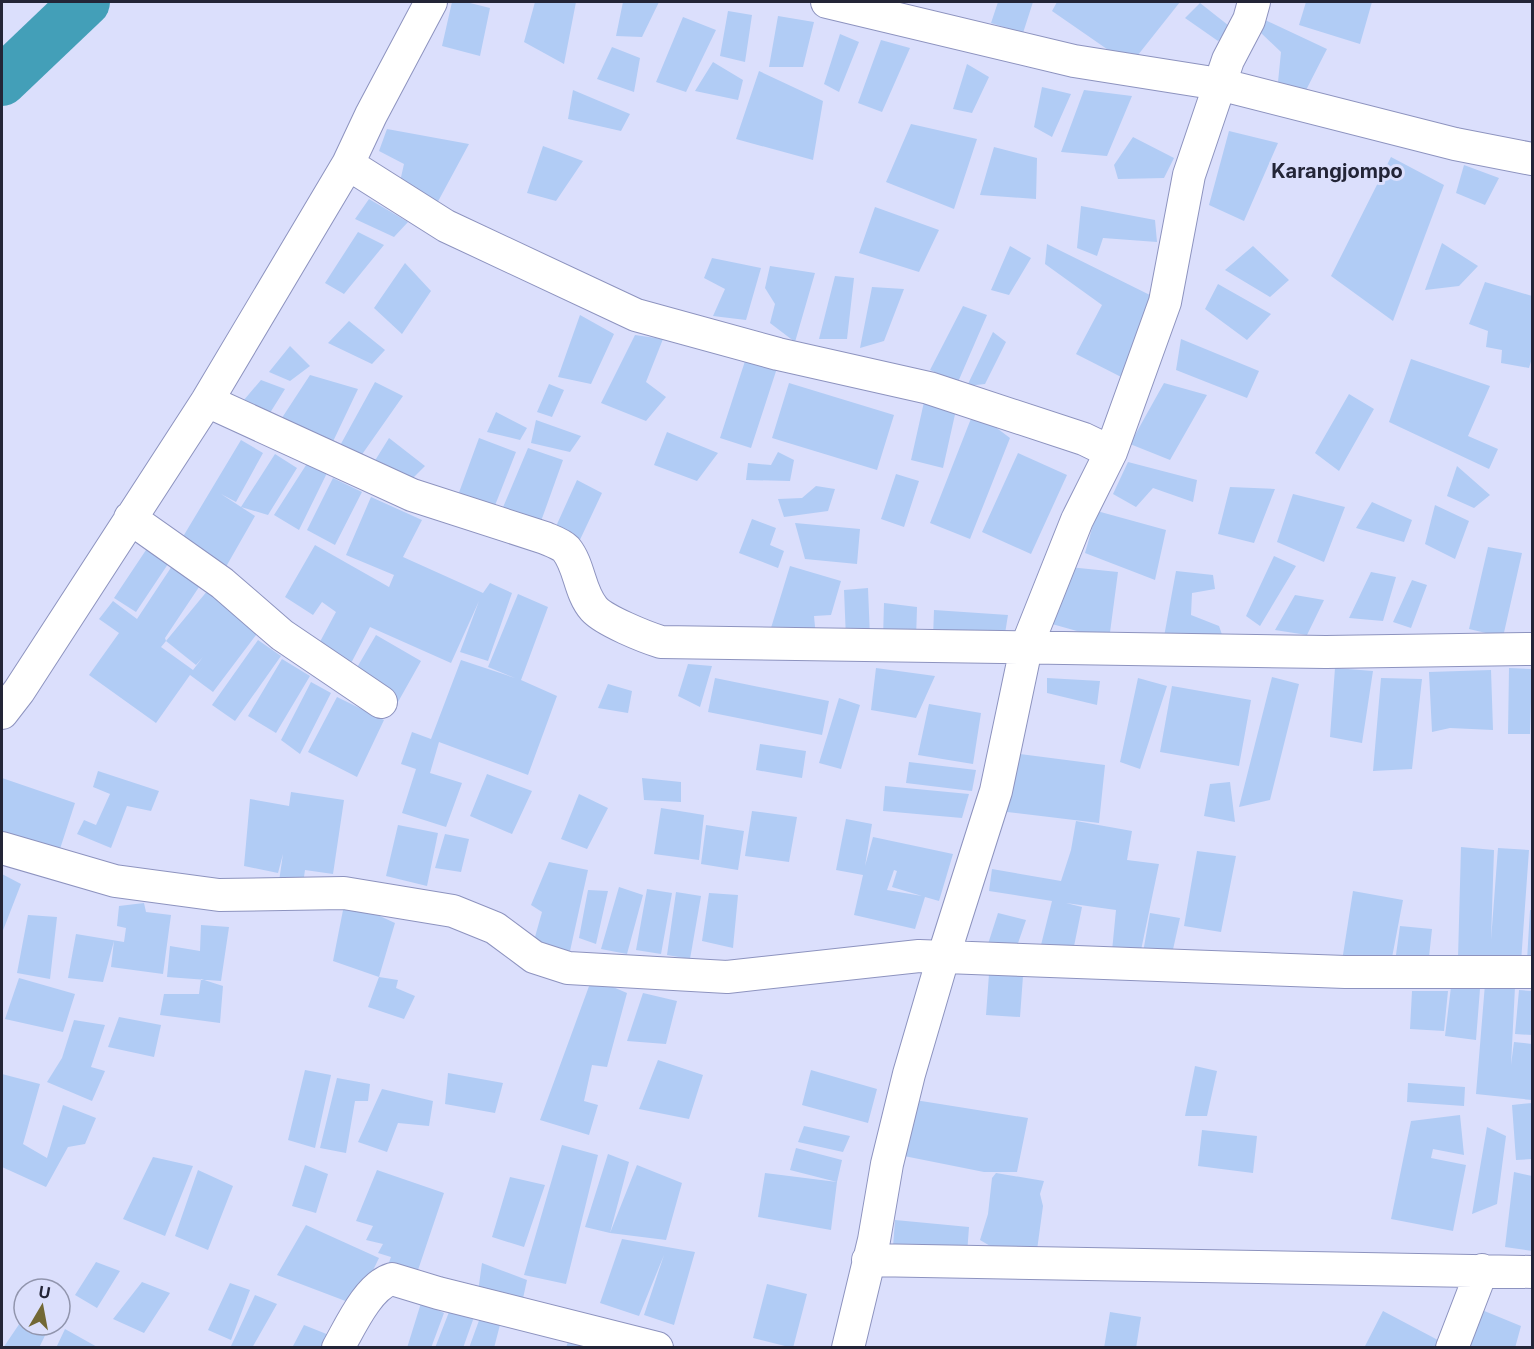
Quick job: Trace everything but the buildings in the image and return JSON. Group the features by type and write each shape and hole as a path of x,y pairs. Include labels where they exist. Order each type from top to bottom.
{"street":[{"path":"2,713 19,691 207,401 348,164 371,115 431,2"},
{"path":"826,2 1074,61 1219,84 1455,144 1533,159"},
{"path":"848,1347 874,1240 887,1164 909,1074 920,958 996,791 1010,648 1077,520 1098,446 1165,302 1189,175 1228,60 1249,20 1254,2"},
{"path":"348,164 446,226 636,315 778,354 929,388 1098,446"},
{"path":"207,401 412,495 545,538 564,547 571,557 583,590 595,609 615,622 662,642 1326,652 1533,649"},
{"path":"130,518 222,583 282,635 381,702"},
{"path":"2,848 115,881 184,891 219,895 344,892 453,911 495,928 534,957 568,968 728,976 920,958 1344,972 1533,972"},
{"path":"868,1260 1533,1272"},
{"path":"1452,1347 1482,1270"},
{"path":"338,1347 371,1294 378,1286 392,1279 438,1293 657,1347"}],"waterway":[{"path":"2,81 85,2"}],"district":[{"name":"Karangjompo","path":"1337,171"}]}
